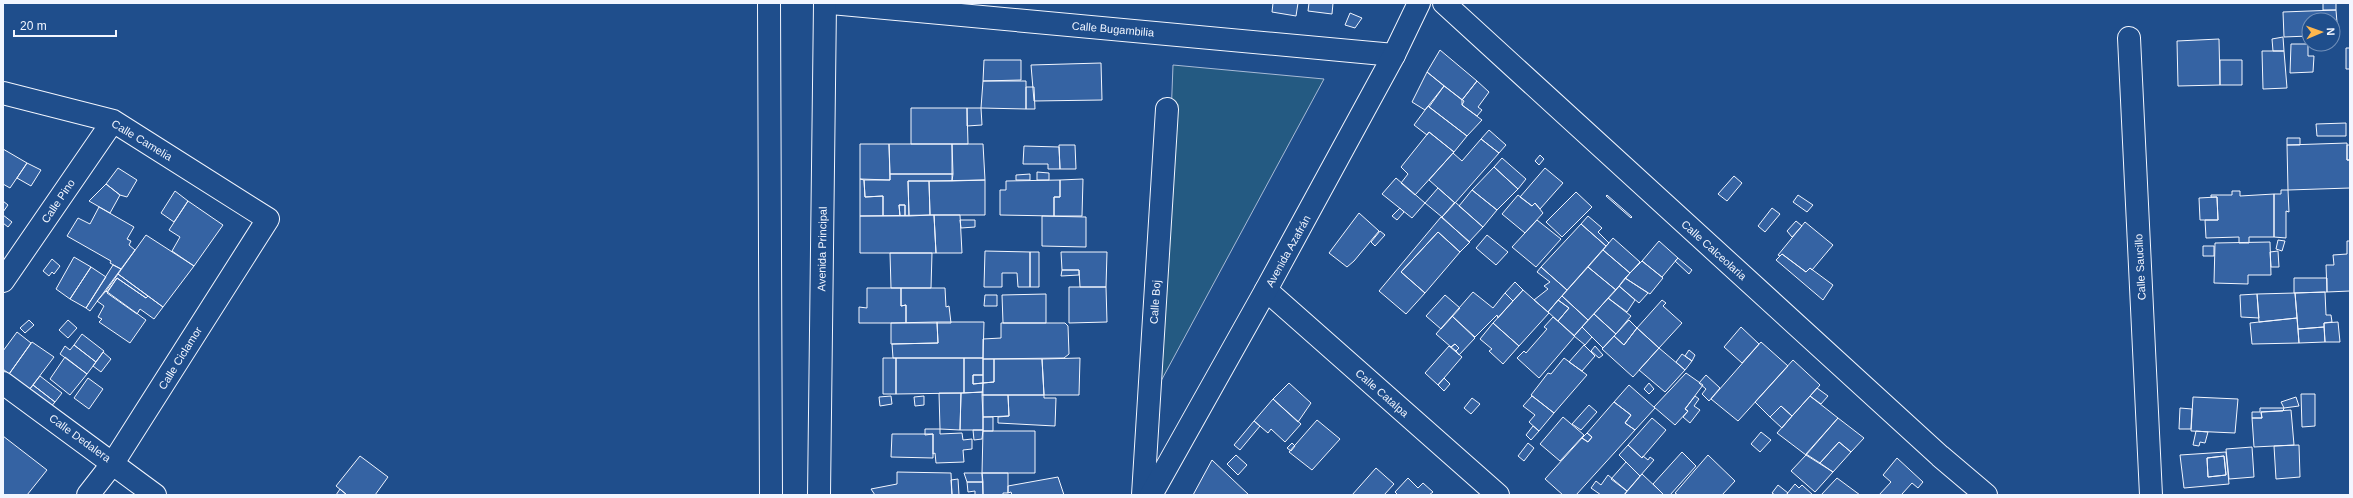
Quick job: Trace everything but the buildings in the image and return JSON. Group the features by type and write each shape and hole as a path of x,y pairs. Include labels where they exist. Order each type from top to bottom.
{"street":[{"path":"770,3 771,495"},
{"name":"Avenida Principal","path":"823,491 824,3"},
{"name":"Calle Bugambilia","path":"831,3 1394,55"},
{"name":"Avenida Azafrán","path":"1151,495 1266,290 1394,55 1419,3"},
{"name":"Calle Calceolaria","path":"1444,3 1940,456 1986,495"},
{"name":"Calle Saucillo","path":"2129,38 2151,495"},
{"name":"Calle Camelia","path":"3,93 113,121 268,219"},
{"name":"Calle Boj","path":"1143,495 1167,109"},
{"name":"Calle Pino","path":"3,281 113,121"},
{"name":"Calle Ciclamor","path":"88,495 113,463 268,219"},
{"name":"Calle Catalpa","path":"1266,290 1498,495"},
{"name":"Calle Dedalera","path":"3,383 155,495"}],"shaded area":[{"path":"1173,65 1324,79 1161,381"}]}
